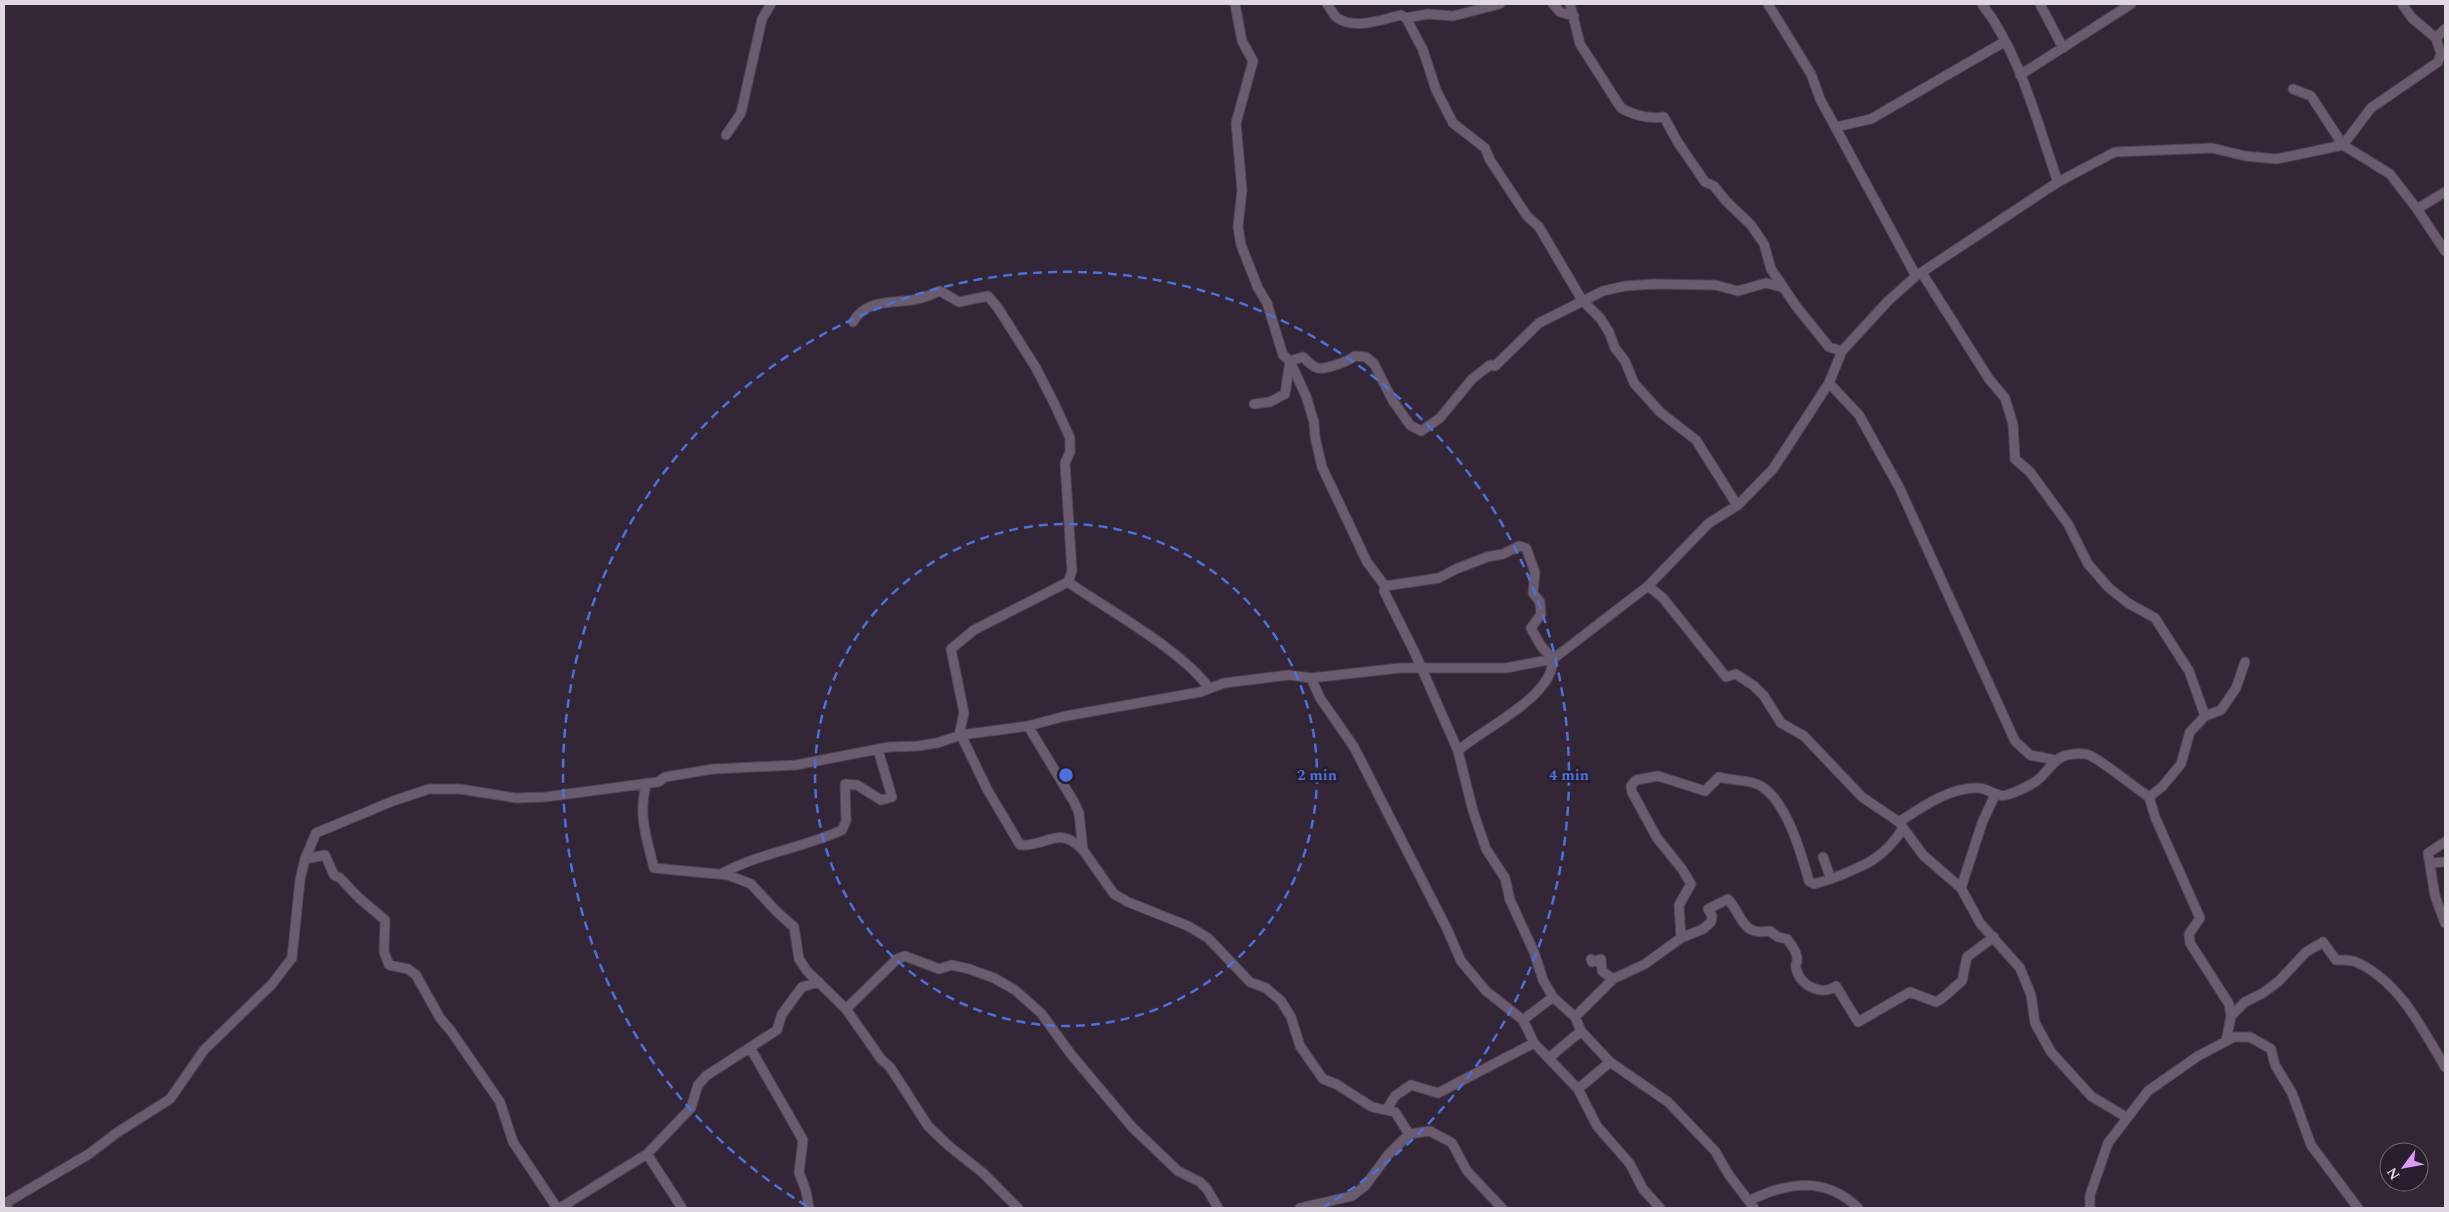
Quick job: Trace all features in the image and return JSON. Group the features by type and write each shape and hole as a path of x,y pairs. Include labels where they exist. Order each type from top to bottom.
{"street":[{"path":"726,135 741,113 762,20 771,4"},
{"path":"1235,4 1242,41 1253,61 1236,123 1242,190 1238,227 1241,245 1258,288 1267,303 1282,355 1290,361 1306,396 1314,422 1314,437 1322,468 1367,562 1385,586 1384,591 1422,668 1458,751 1473,811 1486,849 1505,878 1510,900 1534,952 1544,980 1553,997 1575,1017 1581,1031 1610,1062 1668,1102 1715,1151 1729,1174 1752,1204 1764,1193 1787,1186 1813,1184 1846,1196 1858,1208"},
{"path":"1327,4 1335,16 1354,23 1383,21 1401,15 1406,18 1423,50 1436,90 1453,122 1485,148 1490,160 1527,216 1539,227 1582,300 1600,318 1609,332 1615,348 1625,361 1634,383 1660,412 1696,440 1737,505"},
{"path":"1406,18 1428,14 1453,16 1500,4"},
{"path":"1553,4 1560,12 1574,16"},
{"path":"1570,4 1580,44 1622,108 1631,114 1652,118 1664,117 1677,141 1705,182 1714,186 1764,244 1771,269 1781,286 1829,347 1842,351"},
{"path":"1982,4 1991,15 2020,74 2058,182"},
{"path":"2040,4 2063,48"},
{"path":"2020,74 2131,4"},
{"path":"8,1208 4,1204 89,1154 126,1126 170,1099 204,1050 272,984 292,958 300,880 305,859 316,832 429,788 460,789 516,798 545,797 658,782 665,777 713,769 804,764 878,750 937,743 960,735 1028,726 1066,716 1209,688 1224,683 1289,675 1311,678 1400,668 1506,668 1553,658 1648,586 1709,522 1737,505 1773,469 1829,384 1842,351 1888,301 1919,275 2058,182 2115,152 2212,148 2245,156 2277,159 2343,145 2371,108 2438,62 2442,54 2436,38 2412,18 2402,4"},
{"path":"1772,5 1811,74 1820,99 1919,275 1989,379 2005,398 2013,424 2015,459 2030,472 2068,524 2088,564 2104,582 2128,603 2155,618 2189,671 2206,716"},
{"path":"2436,38 2445,28"},
{"path":"1836,127 1871,119 2004,42"},
{"path":"2293,89 2311,96 2343,145 2390,174 2417,209 2445,251"},
{"path":"2417,209 2445,192"},
{"path":"1290,361 1303,357 1314,368 1323,370 1347,362 1355,356 1366,357 1374,364 1393,401 1410,425 1421,430 1440,418 1472,379 1490,365 1495,366 1539,324 1582,300 1603,291 1625,286 1715,285 1738,291 1766,282 1781,286"},
{"path":"853,322 857,314 869,307 886,302 924,297 940,291 959,302 988,296 998,308 1036,368 1070,438 1070,452 1066,464 1072,571 1068,582 974,630 950,649 964,713 960,735 986,789 1020,845 1033,846 1055,836 1067,838 1083,850 1114,894 1128,902 1188,926 1208,938 1250,982 1266,988 1281,1001 1291,1018 1300,1046 1323,1079 1336,1084 1372,1107 1396,1112 1410,1134"},
{"path":"1254,404 1270,402 1285,394 1290,361"},
{"path":"1829,384 1858,415 1899,487 2014,741 2030,755 2055,760 2072,754 2089,754 2149,798 2154,817 2200,918 2189,934 2190,944 2229,1004 2230,1016 2226,1041"},
{"path":"1385,586 1440,578 1487,557 1503,554 1518,546 1526,548 1535,572 1533,593 1540,602 1541,614 1531,628 1541,646 1553,658"},
{"path":"1068,582 1184,663 1209,688"},
{"path":"1648,586 1663,598 1726,677 1736,674 1754,686 1764,696 1781,723 1804,736 1862,797 1901,825 1923,855 1961,888 1980,923 2020,968 2031,995 2036,1023 2051,1052 2091,1096 2126,1118"},
{"path":"1458,751 1519,707 1550,675 1553,658"},
{"path":"2149,798 2162,787 2181,764 2190,732 2206,716 2221,710 2236,688 2246,662"},
{"path":"1311,678 1320,698 1354,746 1447,929 1461,961 1486,991 1523,1020 1534,1043 1550,1057 1578,1090 1597,1126 1630,1164 1643,1189 1660,1208"},
{"path":"1028,726 1074,802 1079,814 1083,850"},
{"path":"721,874 735,866 825,838 842,830 846,821 845,784 857,785 881,800 892,797 878,750"},
{"path":"1681,938 1679,905 1691,884 1682,869 1657,838 1632,792 1631,786 1636,780 1658,776 1705,791 1719,777 1751,782 1762,787 1782,808 1809,881 1814,884 1831,879 1874,860 1888,850 1901,825 1917,810 1961,788 1981,788 1995,795 2006,795 2040,778 2055,760"},
{"path":"647,783 644,792 642,822 654,868 721,874 750,884 778,914 794,927 799,959 846,1009 881,1059 890,1067 928,1126 950,1147 982,1172 1018,1208"},
{"path":"1961,888 1982,823 1995,795"},
{"path":"2445,842 2428,853 2435,896 2445,923"},
{"path":"305,859 325,855 334,875 340,878 359,898 385,920 384,952 389,965 408,969 416,975 440,1018 452,1031 500,1102 513,1142 559,1208 647,1154 691,1108 698,1085 706,1076 777,1030 782,1014 802,987 819,982"},
{"path":"1823,857 1831,879"},
{"path":"2430,863 2445,862"},
{"path":"1575,1017 1613,979 1645,964 1681,938 1703,929 1711,922 1712,916 1708,909 1728,899 1746,928 1760,933 1770,931 1778,937 1787,939 1796,956 1796,968 1804,981 1813,989 1822,990 1836,986 1858,1022 1910,992 1936,1002 1950,995 1952,988 1962,981 1967,957 1994,937"},
{"path":"2230,1016 2245,1002 2263,993 2279,981 2306,952 2323,942 2336,960 2354,961 2388,982 2421,1027 2445,1067"},
{"path":"846,1009 875,978 897,959 905,956 939,969 952,965 994,978 1015,990 1041,1013 1070,1053 1132,1127 1178,1171 1200,1182 1207,1189 1218,1208"},
{"path":"1591,958 1592,962 1601,959 1602,971 1613,979"},
{"path":"1523,1020 1553,997"},
{"path":"1550,1057 1581,1031"},
{"path":"2090,1208 2090,1196 2108,1143 2148,1091 2198,1056 2234,1037 2250,1038 2271,1049 2275,1065 2292,1093 2311,1145 2358,1208"},
{"path":"1387,1109 1395,1096 1411,1085 1438,1093 1534,1043"},
{"path":"747,1049 752,1052 803,1140 799,1173 806,1191 809,1208"},
{"path":"1578,1090 1610,1062"},
{"path":"1300,1208 1352,1196 1365,1186 1388,1155 1410,1134 1430,1131 1452,1143 1467,1171 1502,1208"},
{"path":"647,1154 682,1208"}]}
